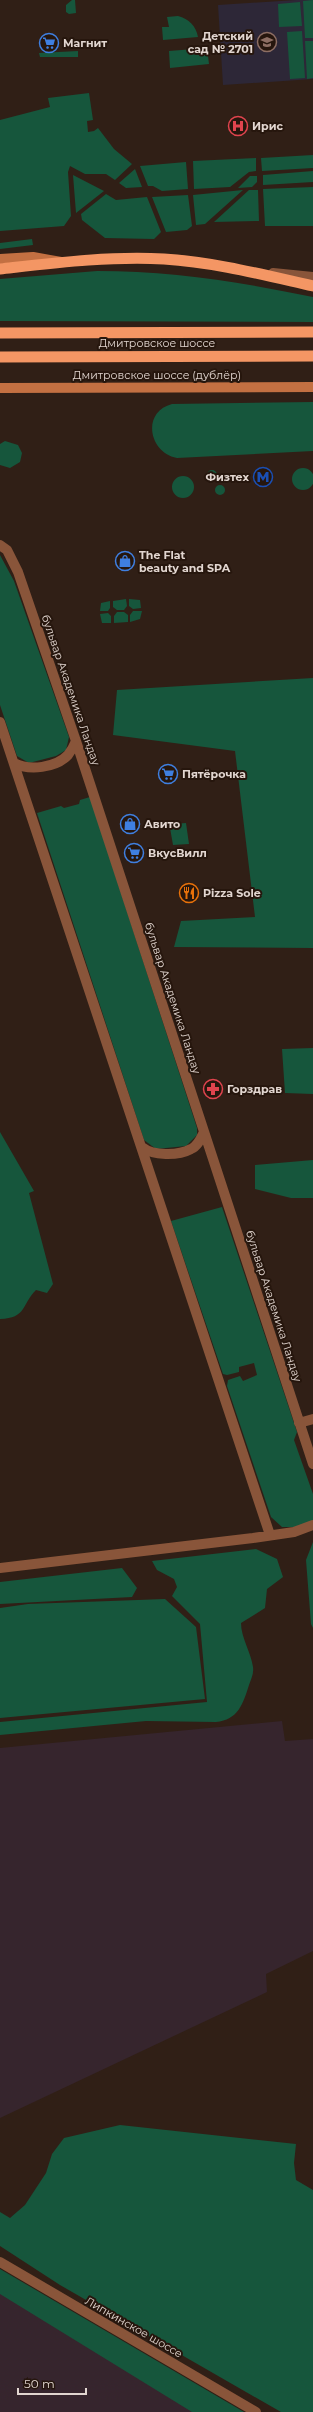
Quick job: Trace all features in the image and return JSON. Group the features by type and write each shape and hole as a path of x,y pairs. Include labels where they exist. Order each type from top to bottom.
{"highway":[{"path":"0,269 130,258 165,259 234,268 313,286"},
{"name":"Дмитровское шоссе","path":"0,333 313,332"},
{"name":"Дмитровское шоссе","path":"0,356 313,356"}],"main road":[{"path":"0,259 42,257 62,263"},
{"name":"Дмитровское шоссе (дублёр)","path":"0,388 313,387"}],"street":[{"path":"234,268 313,277"},
{"name":"бульвар Академика Ландау","path":"0,545 7,550 18,572 76,741 313,1464"},
{"path":"0,722 270,1535"},
{"path":"14,762 31,768 61,760 67,756 76,741"},
{"path":"142,1147 157,1154 183,1152 197,1145 204,1132"},
{"path":"300,1423 313,1419"},
{"path":"0,1568 294,1532 313,1525"},
{"name":"Липкинское шоссе","path":"0,2262 256,2412"}],"shaded area":[{"name":"Детский сад № 2701","path":"313,0 313,79 223,85 218,5"},
{"path":"282,1721 285,1741 313,1739 313,1951 266,1974 267,1992 0,2118 0,1748"},
{"path":"0,2282 215,2412 0,2412"}],"green space":[{"path":"72,0 75,0 76,13 69,14 66,12 66,5"},
{"path":"313,0 313,38 305,38 303,1"},
{"path":"300,2 302,26 279,27 278,4"},
{"path":"178,16 191,24 196,30 198,37 163,40 162,27 169,27 167,17"},
{"path":"302,31 305,78 290,79 287,32"},
{"path":"305,41 313,41 313,78 307,79"},
{"path":"207,48 209,64 170,68 169,51"},
{"path":"78,51 78,57 40,57 39,53"},
{"path":"89,93 93,120 87,121 88,132 94,131 98,128 114,149 132,164 115,180 106,174 85,174 70,166 68,172 71,216 64,226 0,231 0,120 50,107 48,98"},
{"path":"313,155 313,168 262,171 261,158"},
{"path":"256,158 256,171 249,172 230,187 194,189 193,161"},
{"path":"186,162 188,189 162,191 153,186 148,186 140,166"},
{"path":"135,169 142,187 126,188 119,183"},
{"path":"313,171 313,182 263,185 263,175"},
{"path":"73,175 104,191 76,213"},
{"path":"250,176 257,176 257,182 252,187 238,188"},
{"path":"313,187 313,226 265,226 263,189"},
{"path":"243,190 205,224 196,225 193,195"},
{"path":"249,190 258,190 259,221 214,222"},
{"path":"106,194 116,200 147,197 161,232 154,239 105,238 82,220 81,214"},
{"path":"188,195 192,226 187,230 166,232 152,197"},
{"path":"32,239 33,245 0,249 0,243"},
{"path":"97,271 152,273 206,278 313,297 313,322 0,321 0,279"},
{"path":"313,402 313,451 177,458 167,455 160,449 152,432 156,415 162,408 172,404"},
{"path":"5,441 18,445 22,453 20,462 10,468 0,465 0,444"},
{"path":"299,468 307,468 314,475 314,483 307,490 299,490 292,483 292,475"},
{"path":"210,470 214,470 216,471 216,479 210,480 207,477 207,473"},
{"path":"179,476 187,476 194,483 194,491 187,498 179,498 172,491 172,483"},
{"path":"218,485 222,485 224,486 224,494 218,495 215,492 215,488"},
{"path":"0,555 14,581 69,737 66,750 56,756 29,763 17,756 0,705"},
{"path":"126,599 127,606 124,610 117,610 113,607 113,601"},
{"path":"129,599 140,600 141,608 133,609 129,606"},
{"path":"110,601 110,608 108,611 100,611 101,603"},
{"path":"133,611 142,611 140,619 130,622 130,615"},
{"path":"117,612 124,612 128,615 128,622 114,623 114,616"},
{"path":"108,613 111,616 111,623 102,623 100,614"},
{"path":"313,678 313,948 174,947 181,921 255,917 235,751 113,735 117,690"},
{"path":"90,797 197,1128 197,1135 186,1146 156,1149 144,1140 37,813 61,806 64,808 79,804 80,800"},
{"path":"186,823 189,844 173,845 170,828 173,824"},
{"path":"313,1048 313,1094 285,1093 282,1049"},
{"path":"0,1132 34,1191 29,1193 53,1284 47,1293 36,1290 22,1310 15,1316 0,1319"},
{"path":"313,1160 313,1198 291,1198 255,1189 255,1165"},
{"path":"222,1207 297,1432 294,1440 313,1494 313,1521 298,1527 282,1527 271,1517 227,1386 228,1380 240,1376 243,1381 257,1375 254,1363 239,1367 239,1372 227,1375 223,1374 171,1221"},
{"path":"313,1542 313,1628 311,1624 306,1560"},
{"path":"256,1549 277,1559 283,1577 267,1589 265,1608 241,1623 241,1629 252,1661 253,1672 242,1705 230,1718 216,1722 146,1721 0,1735 0,1722 207,1702 200,1624 172,1596 177,1587 174,1579 157,1570 152,1561"},
{"path":"122,1568 137,1588 132,1597 0,1604 0,1582"},
{"path":"165,1599 196,1627 205,1699 0,1718 0,1608 28,1604"},
{"path":"120,2125 296,2144 294,2163 296,2180 313,2190 313,2412 281,2412 60,2285 0,2246 0,2212 10,2218 25,2205 46,2173 52,2154 64,2138"},
{"path":"0,2269 244,2412 192,2412 0,2294"}],"place":[{"name":"Детский сад № 2701","path":"267,42"},
{"name":"Магнит","path":"49,43"},
{"name":"Ирис","path":"238,126"},
{"name":"Физтех","path":"263,477"},
{"name":"The Flat beauty and SPA","path":"125,561"},
{"name":"Пятёрочка","path":"168,774"},
{"name":"Авито","path":"130,824"},
{"name":"ВкусВилл","path":"134,853"},
{"name":"Pizza Sole","path":"189,893"},
{"name":"Горздрав","path":"213,1089"}]}
